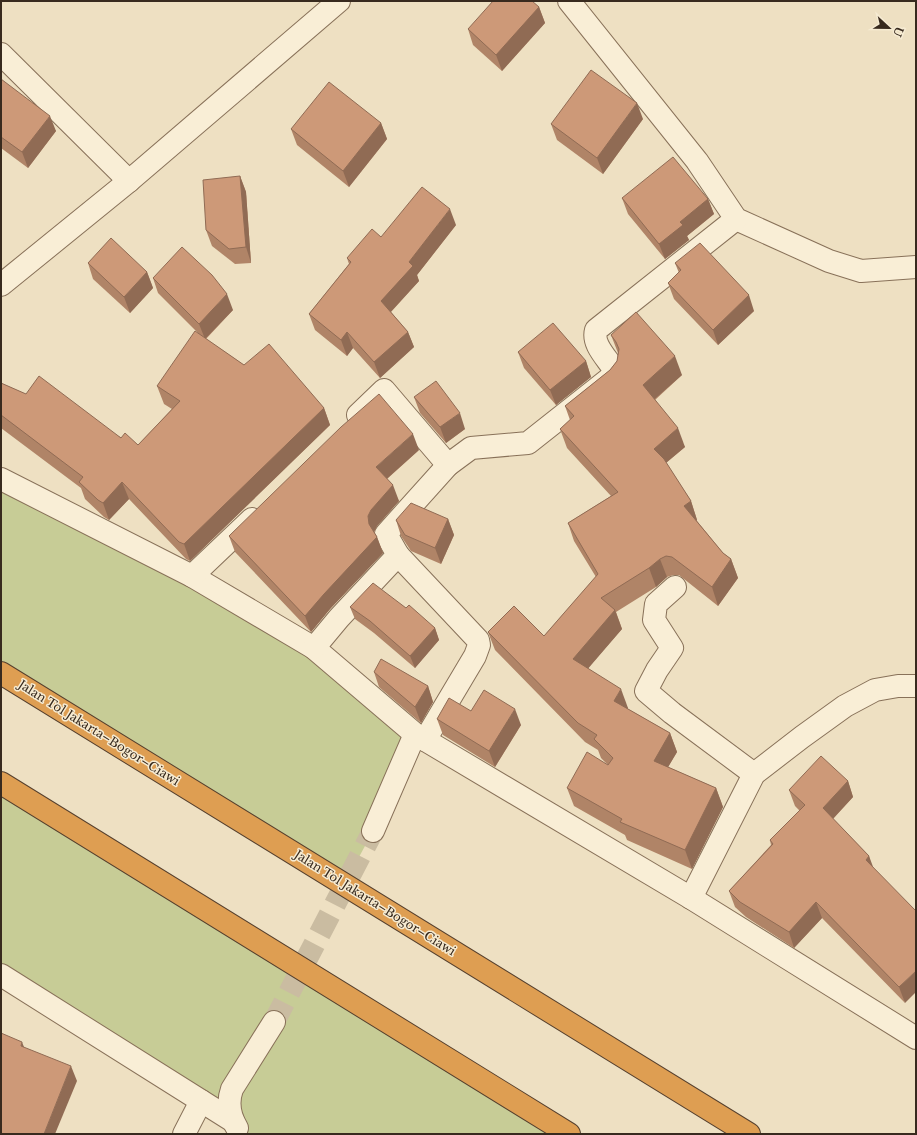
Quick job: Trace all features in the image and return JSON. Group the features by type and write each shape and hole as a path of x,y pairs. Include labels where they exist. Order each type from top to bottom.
{"highway":[{"name":"Jalan Tol Jakarta–Bogor–Ciawi","path":"1,673 749,1134"},
{"path":"1,783 569,1134"}],"street":[{"path":"1,285 130,181 339,1"},
{"path":"569,1 697,161 736,219 829,261 861,271 916,267"},
{"path":"1,54 130,181"},
{"path":"373,831 420,737 475,656 479,645 478,640 398,555 386,534 448,465 471,448 528,443 609,379 614,370 596,342 594,336 596,330 736,219"},
{"path":"345,428 384,390 448,465"},
{"path":"1,478 192,576 314,648 420,737 691,898 916,1038"},
{"path":"192,576 266,505"},
{"path":"314,648 339,618 398,555"},
{"path":"675,587 656,604 654,620 672,648 657,670 646,691 672,713 754,774"},
{"path":"691,898 754,774 845,706 875,690 898,686 916,686"},
{"path":"1,975 200,1101 237,1128"},
{"path":"237,1128 228,1106 229,1097 232,1089 274,1022"},
{"path":"184,1134 200,1101"}],"green space":[{"path":"1,482 314,648 415,734 373,831 344,885 1,673"},
{"path":"1,782 569,1134 241,1134 1,975"}],"building":[{"path":"493,1 532,1 539,7 496,55 468,29"},
{"path":"591,70 637,103 597,158 551,124"},
{"path":"1,79 50,116 22,152 1,137"},
{"path":"329,82 381,123 343,171 291,129"},
{"path":"673,157 708,199 680,222 683,225 659,244 622,198"},
{"path":"240,176 246,247 229,249 206,230 203,180"},
{"path":"422,187 450,209 409,262 413,266 381,301 408,332 374,362 347,332 341,340 309,314 351,262 347,258 372,229 381,237"},
{"path":"111,238 147,272 124,297 88,263"},
{"path":"700,243 749,295 713,330 668,283 681,270 675,263"},
{"path":"182,247 212,275 227,294 199,324 153,278"},
{"path":"636,312 675,356 643,385 678,428 654,449 664,459 691,501 684,506 723,553 731,559 712,587 672,557 666,556 660,559 649,568 601,598 615,610 573,659 621,689 614,701 670,733 654,761 716,788 685,850 620,822 622,819 567,788 587,752 608,765 613,758 594,739 597,735 578,723 488,632 514,606 544,636 598,574 568,523 618,492 560,429 574,416 565,406 610,370 617,361 619,349 611,335"},
{"path":"553,323 586,361 550,390 518,352"},
{"path":"195,331 244,365 269,344 324,408 184,544 179,542 122,482 103,503 79,482 83,477 1,415 1,383 26,394 39,376 121,438 125,433 138,445 180,401 157,386"},
{"path":"436,381 460,413 440,427 414,397"},
{"path":"379,394 413,434 376,467 393,485 371,510 368,516 369,524 377,537 305,616 229,536 341,427"},
{"path":"411,503 448,519 435,548 405,535 396,520"},
{"path":"373,583 406,608 409,605 435,628 410,656 370,621 350,607"},
{"path":"381,659 428,686 415,707 374,672"},
{"path":"484,690 515,709 489,751 437,719 449,698 471,711"},
{"path":"821,756 848,781 823,808 869,856 866,860 916,911 916,971 899,987 816,902 789,932 740,902 729,891 773,844 770,840 805,805 789,790"},
{"path":"1,1033 22,1042 21,1046 71,1066 44,1134 1,1134"}],"tunnel":[{"path":"274,1022 373,831"}]}
